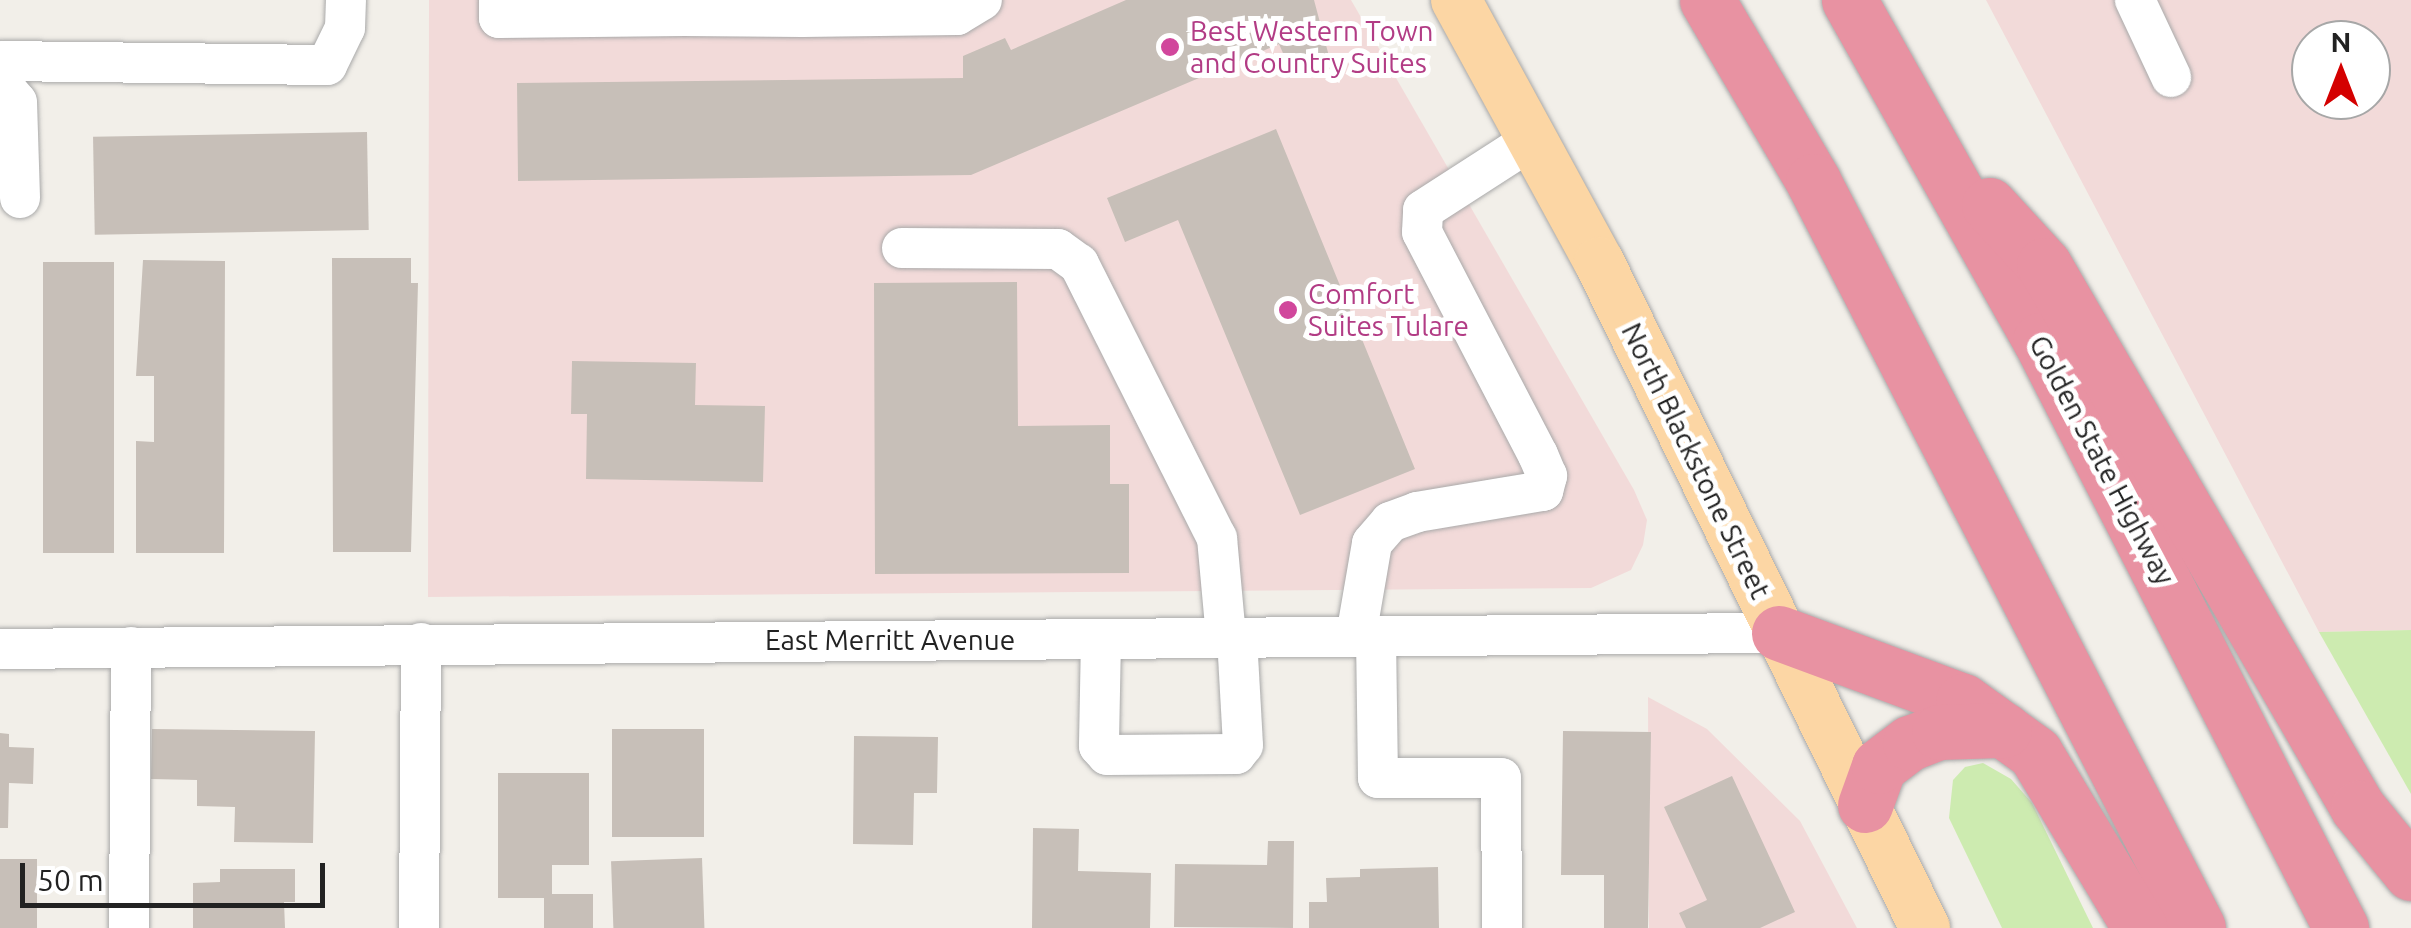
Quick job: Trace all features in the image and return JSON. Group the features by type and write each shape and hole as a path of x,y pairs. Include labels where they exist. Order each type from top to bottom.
{"highway":[{"path":"1706,0 1813,182 2198,928"},
{"name":"Golden State Highway","path":"1849,0 2140,530 2341,928"},
{"path":"1927,136 2044,265 2358,808 2411,873"},
{"path":"1779,633 1918,682 2004,730 2035,753 2058,784 2140,928"},
{"path":"1865,805 1880,766 1910,743 1940,732 2004,730"}],"main road":[{"name":"North Blackstone Street","path":"1456,0 1533,139 1865,805 1917,925"}],"street":[{"path":"0,60 327,65 345,28 346,0"},
{"path":"499,0 500,18 684,8 957,15 982,0"},
{"path":"2135,0 2171,77"},
{"path":"0,82 18,102 20,198"},
{"path":"1502,928 1502,778 1378,778 1366,636 1372,543 1390,522 1417,512 1543,491 1546,476 1538,455 1422,232 1423,210 1533,139"},
{"path":"902,248 1058,249 1080,264 1217,538 1243,745 1236,754 1108,754 1099,746 1101,638"},
{"name":"East Merritt Avenue","path":"0,649 1779,633"},
{"path":"419,928 421,643"},
{"path":"129,928 131,647"}],"shaded area":[{"path":"429,0 1351,0 1634,490 1647,520 1643,545 1631,570 1591,588 428,597"},
{"path":"1986,0 2411,0 2411,630 2319,632"},
{"path":"1648,697 1707,729 1800,821 1857,928 1649,928"}],"green space":[{"path":"2411,630 2411,794 2319,632"},
{"path":"1983,763 2011,779 2032,803 2093,928 2002,928 1949,818 1953,780 1965,767"}],"building":[{"path":"1126,0 1314,0 1330,60 1293,76 1279,44 971,175 518,181 517,83 963,78 963,56 1005,38 1011,50"},
{"path":"1276,129 1415,469 1300,515 1178,220 1125,242 1107,198"},
{"path":"367,132 369,230 95,235 93,137"},
{"path":"332,258 411,258 411,283 418,283 411,552 333,552"},
{"path":"143,260 225,261 224,553 136,553 136,441 154,442 154,376 136,376"},
{"path":"43,262 114,262 114,553 43,553"},
{"path":"1017,282 1018,426 1110,425 1110,484 1129,484 1129,573 875,574 874,283"},
{"path":"572,361 696,363 695,405 765,406 763,482 586,479 587,414 571,414"},
{"path":"152,729 315,731 313,843 234,842 235,807 197,806 197,780 151,779"},
{"path":"612,729 704,729 704,837 612,837"},
{"path":"1563,731 1651,732 1648,928 1604,928 1604,875 1561,875"},
{"path":"0,733 9,734 9,747 34,748 33,784 9,783 8,828 0,828"},
{"path":"854,736 938,737 937,793 914,793 913,845 853,844"},
{"path":"498,773 589,773 589,865 552,865 552,894 593,894 593,928 544,928 544,898 498,898"},
{"path":"1732,776 1795,912 1760,928 1686,928 1679,913 1707,900 1664,807"},
{"path":"1033,828 1079,829 1078,871 1151,873 1150,928 1032,928"},
{"path":"1268,841 1294,841 1293,928 1174,927 1175,864 1267,865"},
{"path":"702,858 704,928 613,928 611,861"},
{"path":"0,859 37,859 37,928 0,928"},
{"path":"1438,867 1439,928 1309,928 1309,902 1327,902 1326,878 1360,877 1360,869"},
{"path":"220,869 295,869 295,902 284,902 285,928 193,928 193,883 220,882"}],"place":[{"name":"Best Western Town and Country Suites","path":"1170,47"},
{"name":"Comfort Suites Tulare","path":"1288,310"}]}
